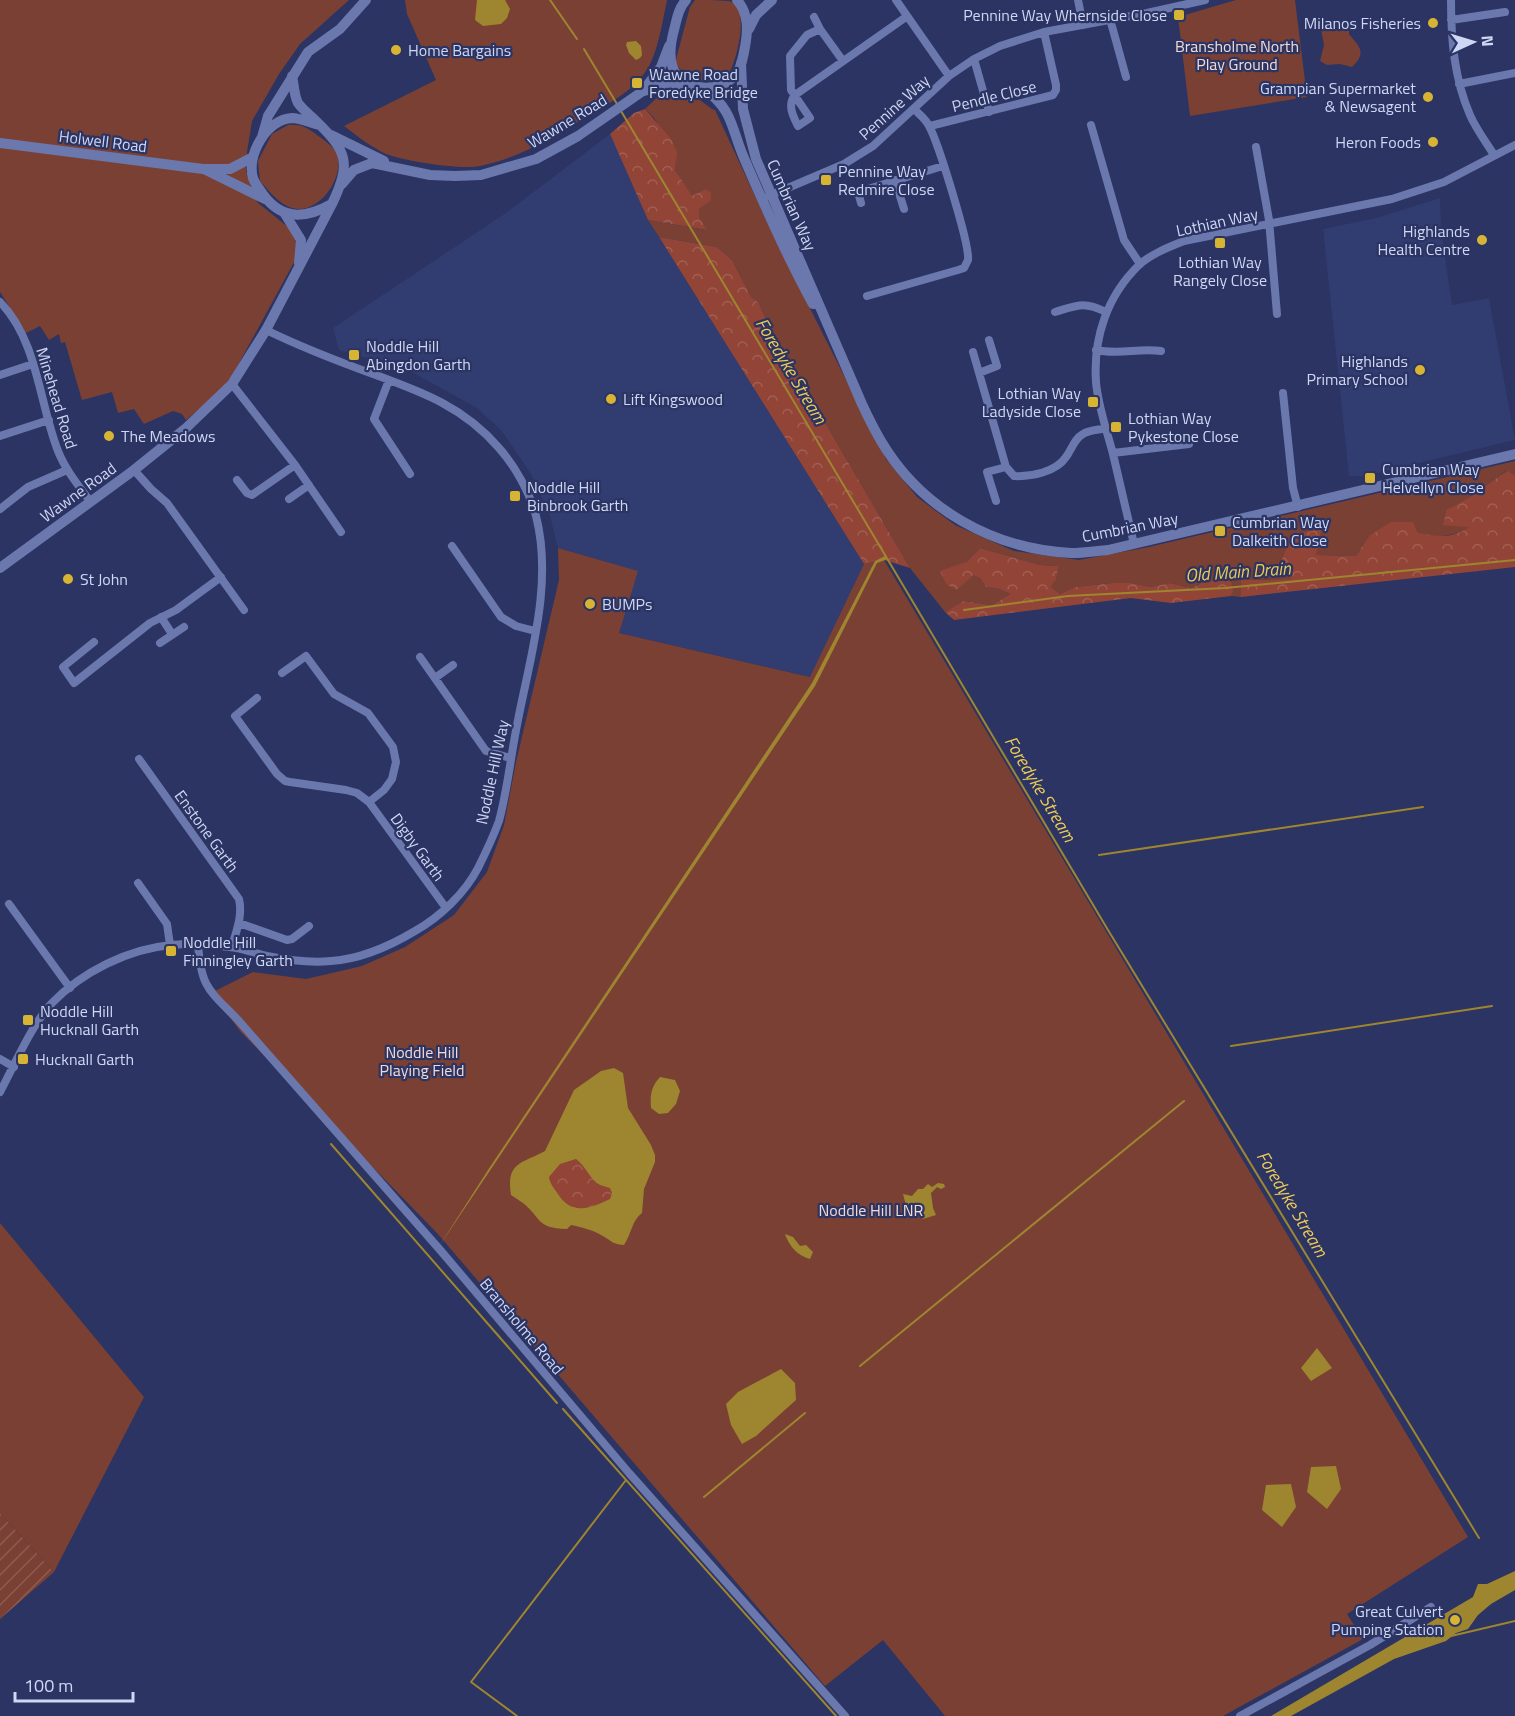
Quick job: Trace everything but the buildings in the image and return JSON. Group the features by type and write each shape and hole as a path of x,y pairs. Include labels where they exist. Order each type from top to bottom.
{"street":[{"path":"292,76 298,104 331,135 341,150 345,166 342,184 332,204 319,212 305,216 285,214 266,199 253,178 253,156 268,116 292,76 308,52 340,29 366,0"},
{"path":"737,0 744,8 749,29"},
{"path":"704,88 716,87 735,77 741,63 749,29 756,15 772,0"},
{"path":"897,0 906,17 949,76"},
{"path":"1078,0 1083,25"},
{"name":"Pennine Way","path":"767,197 844,164 873,146 949,76 974,59 1009,43 1044,32 1205,0"},
{"path":"1450,0 1453,50 1459,84 1470,116 1494,155"},
{"name":"Wawne Road","path":"643,91 662,67 682,2"},
{"path":"1451,20 1505,12"},
{"path":"814,17 843,61"},
{"path":"820,29 807,35 790,56 791,90 795,95 906,17"},
{"path":"1110,20 1126,78"},
{"name":"Pendle Close","path":"930,126 1053,95 1056,85 1044,32"},
{"path":"669,46 672,67 679,79 688,85"},
{"path":"974,59 989,112"},
{"name":"Cumbrian Way","path":"741,63 743,109 767,197 809,298 881,442 909,479 936,506 980,531 1006,542 1040,550 1074,553 1108,550 1515,454"},
{"path":"1459,84 1515,73"},
{"name":"Wawne Road","path":"342,184 354,170 372,163 430,175 481,175 549,153 643,91 664,85 704,88"},
{"name":"Cumbrian Way","path":"704,88 716,98 730,117 744,157 767,197"},
{"path":"867,296 958,270 967,264 969,256 937,141 930,126 914,109"},
{"path":"262,137 278,122 293,118 320,125"},
{"path":"1091,125 1124,240 1140,264"},
{"name":"Wawne Road","path":"331,135 397,168"},
{"name":"Holwell Road","path":"0,143 203,168 230,169 253,156"},
{"name":"Lothian Way","path":"1134,544 1096,384 1096,350 1097,339 1106,312 1120,287 1140,264 1164,249 1184,241 1392,199 1444,182 1515,145"},
{"path":"1256,147 1269,225 1277,314"},
{"path":"861,203 858,192 943,166"},
{"name":"Holwell Road","path":"203,168 266,199"},
{"path":"895,180 904,210"},
{"name":"Wawne Road","path":"0,568 134,470 185,429 232,384 266,330 332,204"},
{"name":"Wawne Road","path":"285,214 301,240 299,266"},
{"name":"Minehead Road","path":"0,302 25,340 42,390 58,450 67,470 90,501"},
{"path":"1055,312 1082,304 1092,305 1106,312"},
{"name":"Noddle Hill Way","path":"0,1092 37,1024 50,1005 93,972 141,951 170,945 198,944 232,947 271,957 332,961 355,957 394,943 420,929 463,891 477,869 498,824 539,610 542,562 536,515 525,489 500,449 479,428 455,410 434,398 288,341 266,330"},
{"path":"979,373 997,366 989,340"},
{"path":"1096,350 1111,353 1147,349 1161,351"},
{"path":"973,352 1006,467 1014,476 1045,471 1059,465 1075,441 1084,433 1107,428"},
{"path":"0,375 33,364"},
{"path":"389,380 374,418 410,474"},
{"path":"232,384 309,485 341,532"},
{"path":"1283,393 1293,488 1298,507"},
{"path":"0,436 49,420"},
{"path":"1113,453 1189,444"},
{"path":"237,480 247,493 252,495 294,465"},
{"path":"996,501 987,472 1006,467"},
{"path":"0,509 28,487 67,470"},
{"path":"134,470 151,489 167,502 244,610"},
{"path":"289,499 309,485"},
{"path":"452,546 501,617 516,626 535,631"},
{"path":"94,642 63,667 74,683 150,622 176,610 221,577"},
{"path":"161,617 172,634"},
{"path":"160,643 184,627"},
{"path":"282,673 306,657 334,694 368,713 393,747 396,762 392,779 384,790 369,802"},
{"path":"420,657 486,751 510,758"},
{"path":"435,678 453,665"},
{"name":"Digby Garth","path":"257,698 235,716 281,778 290,782 346,790 357,793 369,802 446,908"},
{"name":"Enstone Garth","path":"139,759 239,898 241,907 239,923 232,947"},
{"path":"138,883 167,924 170,945"},
{"path":"9,904 70,988"},
{"path":"239,923 287,940 292,939 309,926"},
{"name":"Bransholme Road","path":"198,944 200,969 206,986 441,1251 628,1473 845,1716"},
{"path":"0,1059 14,1066"},
{"path":"1240,1716 1370,1645 1431,1607"}],"shaded area":[{"path":"477,0 505,0 510,9 507,18 501,24 483,26 475,20"},
{"path":"636,41 641,46 642,55 636,60 629,53 626,45 627,42"},
{"name":"Lift Kingswood","path":"610,134 648,220 864,564 811,677 619,633 637,571 558,548 550,516 531,474 501,430 477,408 408,370 339,350 333,328 503,215"},
{"name":"Highlands Primary School","path":"1440,198 1441,230 1452,305 1489,298 1515,440 1365,476 1349,476 1323,229 1376,218"},
{"path":"885,556 888,559 877,563 815,686 438,1248 812,683 875,561"},
{"path":"614,1068 623,1073 628,1108 655,1155 655,1162 644,1189 642,1213 624,1245 571,1225 567,1229 549,1227 511,1195 510,1184 513,1170 522,1162 545,1151 574,1090 601,1071","holes":["576,1159 597,1183 610,1188 612,1193 610,1199 581,1208 563,1201 552,1186 549,1177 560,1164"]},
{"path":"660,1077 675,1080 680,1091 676,1104 668,1113 659,1114 651,1108 651,1099 653,1088"},
{"path":"938,1183 944,1184 945,1187 941,1189 937,1187 931,1193 936,1215 923,1219 907,1209 903,1194 912,1196 918,1189 923,1189 928,1184 932,1187"},
{"path":"785,1234 793,1237 800,1246 806,1245 813,1252 810,1259 794,1250"},
{"path":"1317,1348 1332,1368 1311,1381 1301,1368"},
{"path":"781,1369 795,1383 796,1400 756,1436 742,1444 731,1425 726,1404 738,1392"},
{"path":"1336,1466 1341,1489 1327,1509 1307,1492 1311,1467"},
{"path":"1291,1484 1296,1507 1282,1527 1262,1510 1266,1485"},
{"path":"1515,1571 1515,1590 1491,1604 1478,1615 1468,1629 1456,1633 1446,1641 1394,1659 1291,1716 1271,1716 1473,1597 1478,1584 1487,1584"}],"green space":[{"path":"0,0 349,0 300,44 279,74 252,121 246,171 252,189 257,202 294,232 298,255 232,376 218,393 186,420 182,414 173,411 144,424 134,409 118,413 112,392 82,400 65,342 61,343 59,334 49,340 40,326 26,333 0,292"},
{"path":"405,0 667,0 651,62 639,80 623,94 535,146 494,163 460,167 386,154 344,126 436,80 407,14"},
{"path":"695,0 733,2 738,7 741,24 734,62 728,73 717,81 693,78 675,63 690,7"},
{"name":"Bransholme North Play Ground","path":"1236,0 1295,0 1307,97 1190,116 1178,17"},
{"path":"1319,19 1327,21 1333,30 1349,31 1361,54 1352,67 1340,64 1327,65 1320,61 1324,45"},
{"path":"664,91 697,98 715,110 773,235 886,459 917,497 955,525 1014,551 1079,560 1149,547 1515,461 1515,475 1506,471 1471,497 1447,509 1470,527 1460,533 1437,537 1417,532 1369,536 1356,556 1316,555 1291,579 1241,580 1241,597 1231,596 1233,590 1199,584 1190,588 1170,583 1150,587 1131,583 1112,583 1075,587 1060,594 1049,587 1057,566 1040,565 980,548 966,562 957,566 957,590 973,574 980,578 986,587 1010,594 992,605 965,601 945,612 910,568 768,325 759,303 751,297 732,260 717,247 659,237 648,220 706,230 699,217 699,209 711,201 711,194 706,189 692,197 675,170 676,152 654,118 645,109"},
{"path":"645,109 671,139 677,152 675,170 692,196 706,189 711,193 711,201 699,209 699,217 707,230 648,220 610,134 634,113"},
{"path":"288,125 310,130 328,143 337,154 337,174 333,184 320,201 302,209 283,204 260,181 258,161 272,134"},
{"path":"659,237 717,247 732,260 751,297 759,303 768,325 910,568 884,560 864,564"},
{"path":"1507,471 1515,475 1515,567 1241,597 1241,580 1291,579 1282,560 1291,541 1305,532 1321,530 1316,555 1356,556 1369,536 1391,522 1413,522 1417,532 1430,535 1457,534 1469,527 1443,525 1447,509 1471,496"},
{"name":"Noddle Hill LNR","path":"558,548 638,571 619,633 810,677 864,564 884,560 1468,1537 1347,1614 1363,1639 1223,1716 945,1716 883,1640 825,1686 437,1233 240,1031 220,1004 209,994 253,972 306,979 362,966 405,947 454,915 487,872 504,825 516,762 559,580"},
{"path":"980,548 1040,565 1058,566 1056,579 1050,587 1060,594 1075,587 1112,583 1131,583 1150,587 1170,583 1190,588 1205,582 1227,580 1231,582 1233,591 1231,596 1171,603 1131,598 954,620 945,612 964,601 992,605 1010,594 986,587 980,578 973,575 957,590 946,584 940,571 966,562"},
{"path":"577,1159 598,1185 610,1188 612,1193 610,1199 582,1208 563,1201 552,1186 549,1177 560,1164"},
{"path":"0,1223 144,1397 54,1572 0,1513"},
{"path":"0,1513 54,1572 0,1619"}],"waterway":[{"name":"Foredyke Stream","path":"550,0 577,39"},
{"name":"Foredyke Stream","path":"584,49 617,104"},
{"name":"Foredyke Stream","path":"621,111 1108,930 1479,1538"},
{"name":"Old Main Drain","path":"964,610 1068,596 1225,588 1515,560"},
{"path":"1099,855 1423,807"},
{"path":"1231,1046 1492,1006"},
{"path":"860,1366 1184,1101"},
{"path":"331,1144 557,1403"},
{"path":"563,1409 836,1716"},
{"path":"704,1497 805,1413"},
{"path":"517,1716 471,1682 626,1480"},
{"name":"Foredyke Stream","path":"1451,1636 1515,1621"}],"place":[{"name":"Pennine Way Whernside Close","path":"1179,15"},
{"name":"Milanos Fisheries","path":"1433,23"},
{"name":"Home Bargains","path":"396,50"},
{"name":"Wawne Road Foredyke Bridge","path":"637,83"},
{"name":"Grampian Supermarket & Newsagent","path":"1428,97"},
{"name":"Heron Foods","path":"1433,142"},
{"name":"Pennine Way Redmire Close","path":"826,180"},
{"name":"Highlands Health Centre","path":"1482,240"},
{"name":"Lothian Way Rangely Close","path":"1220,243"},
{"name":"Noddle Hill Abingdon Garth","path":"354,355"},
{"name":"Highlands Primary School","path":"1420,370"},
{"name":"Lift Kingswood","path":"611,399"},
{"name":"Lothian Way Ladyside Close","path":"1093,402"},
{"name":"Lothian Way Pykestone Close","path":"1116,427"},
{"name":"The Meadows","path":"109,436"},
{"name":"Cumbrian Way Helvellyn Close","path":"1370,478"},
{"name":"Noddle Hill Binbrook Garth","path":"515,496"},
{"name":"Cumbrian Way Dalkeith Close","path":"1220,531"},
{"name":"St John","path":"68,579"},
{"name":"BUMPs","path":"590,604"},
{"name":"Noddle Hill Finningley Garth","path":"171,951"},
{"name":"Noddle Hill Hucknall Garth","path":"28,1020"},
{"name":"Hucknall Garth","path":"23,1059"},
{"name":"Great Culvert Pumping Station","path":"1455,1620"}],"park label":[{"name":"Noddle Hill Playing Field","path":"422,1061"}]}
